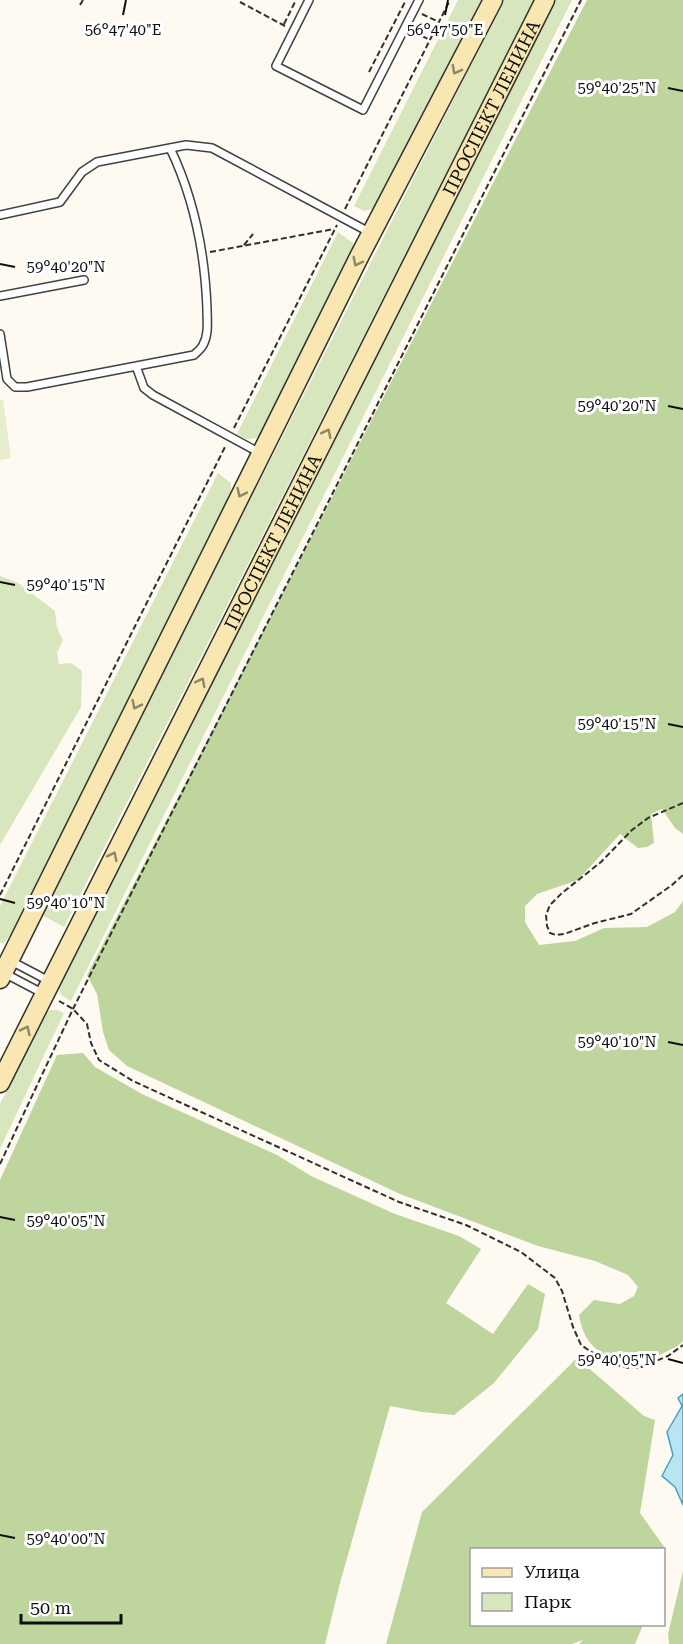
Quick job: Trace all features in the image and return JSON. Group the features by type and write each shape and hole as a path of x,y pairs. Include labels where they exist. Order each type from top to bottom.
{"street":[{"path":"4,970 372,233 493,0"},
{"name":"ПРОСПЕКТ ЛЕНИНА","path":"0,1083 545,0"}],"lane":[{"path":"309,0 276,66 363,110 419,0"},
{"path":"0,215 60,202 82,172 98,162 186,146 212,148 372,233"},
{"path":"0,334 7,378 15,387 27,387 194,355 203,346 207,332 206,271 197,225 178,165 170,148"},
{"path":"0,296 84,280"},
{"path":"136,366 144,387 153,395 261,454"},
{"path":"4,970 47,988"},
{"path":"4,970 47,988"}],"path":[{"path":"80,5 83,0"},
{"path":"283,25 296,0"},
{"path":"366,80 406,0"},
{"path":"0,895 450,0"},
{"path":"0,1164 73,1009 581,0"},
{"path":"240,2 294,31"},
{"path":"202,253 335,229"},
{"path":"243,246 253,234"},
{"path":"683,803 648,818 632,830 601,862 550,905 546,915 547,926 550,933 564,934 631,914 683,875"},
{"path":"47,988 87,1024 99,1060 133,1081 399,1202 466,1225 521,1252 555,1278 562,1291 576,1336 581,1345 598,1358 618,1366 639,1368 668,1356 683,1346"}],"green space":[{"path":"458,0 481,0 377,203 372,209 364,211 354,206"},
{"path":"504,0 534,0 64,927 40,914"},
{"path":"555,0 572,0 71,1001 60,992 59,977"},
{"path":"587,0 683,0 683,834 675,828 662,809 651,814 654,843 638,848 620,834 578,880 537,894 525,906 525,922 539,945 575,941 604,928 647,927 675,912 683,901 683,1341 664,1353 636,1361 610,1357 599,1351 583,1330 579,1315 594,1300 620,1304 634,1296 638,1287 628,1275 595,1261 538,1246 400,1194 127,1066 109,1050 103,1032 97,994 87,975"},
{"path":"338,232 353,243 353,250 260,436 250,439 243,438 237,434"},
{"path":"3,399 11,458 0,460 0,400"},
{"path":"218,473 231,483 231,492 14,930 4,943 0,943 0,906"},
{"path":"0,576 18,583 55,611 57,628 63,640 57,653 59,664 71,663 82,671 81,707 0,845"},
{"path":"50,1010 64,1013 0,1149 0,1104 44,1014"},
{"path":"83,1053 95,1067 142,1094 277,1155 311,1176 395,1214 459,1236 481,1249 446,1303 493,1334 528,1284 545,1294 538,1329 494,1383 454,1415 390,1406 325,1644 0,1644 0,1180 57,1055"},
{"path":"577,1358 644,1416 655,1420 640,1513 665,1548 470,1548 470,1626 643,1626 635,1644 579,1644 583,1640 572,1644 386,1644 422,1512"},
{"path":"683,1571 683,1644 669,1644 668,1634"}],"water":[{"path":"683,1394 683,1505 675,1487 662,1476 673,1455 667,1432 682,1406 678,1398"}]}
